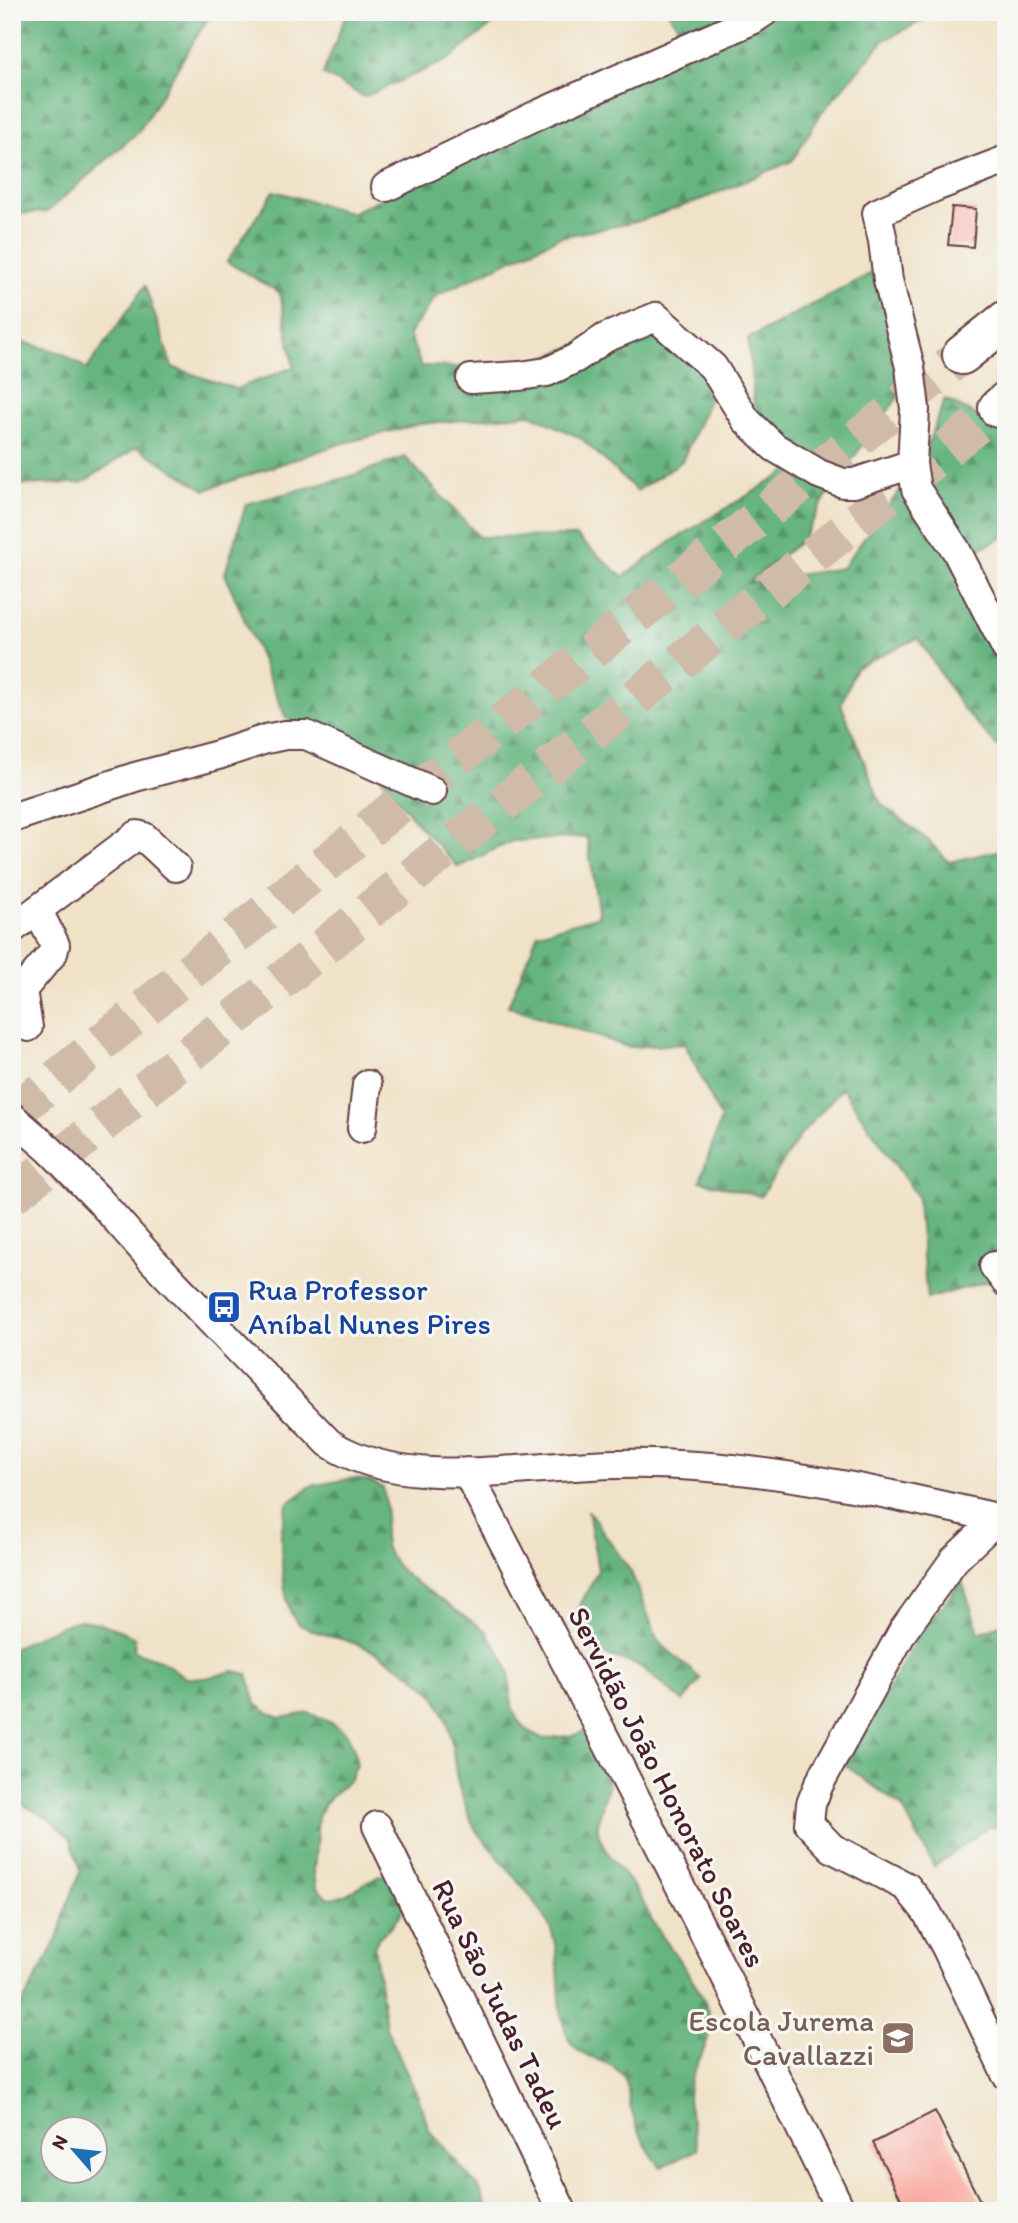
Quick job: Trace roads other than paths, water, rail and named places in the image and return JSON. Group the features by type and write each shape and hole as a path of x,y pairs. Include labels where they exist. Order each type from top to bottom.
{"highway":[{"path":"961,355 1006,320"}],"street":[{"path":"386,187 752,20 764,12"},
{"path":"1006,160 877,213 888,281 910,368 915,409 912,464 916,489 956,550 1006,648"},
{"path":"471,379 547,372 576,358 605,338 656,317 713,367 746,420 774,447 819,474 843,483 854,483 912,464"},
{"path":"12,818 135,778 285,735 306,735 432,791"},
{"path":"12,929 137,835 144,837 176,867"},
{"path":"28,1027 23,986 53,953 55,945 38,911"},
{"path":"362,1128 367,1085"},
{"path":"12,1117 100,1200 153,1261 329,1443 351,1456 373,1464 467,1472 580,1465 696,1466 755,1471 934,1503 1002,1519"},
{"name":"Servidão João Honorato Soares","path":"467,1472 652,1827 841,2211"},
{"path":"954,1508 954,1560"},
{"path":"1002,1519 954,1560 903,1631 819,1784 811,1804 808,1824 832,1848 907,1887 926,1911 946,1947 1006,2074"},
{"name":"Rua São Judas Tadeu","path":"377,1826 562,2211"}],"tunnel":[{"path":"12,1114 962,355"},
{"path":"12,1196 998,408"}],"place":[{"name":"Rua Professor Aníbal Nunes Pires","path":"224,1307"},
{"name":"Escola Jurema Cavallazzi","path":"898,2038"}]}
